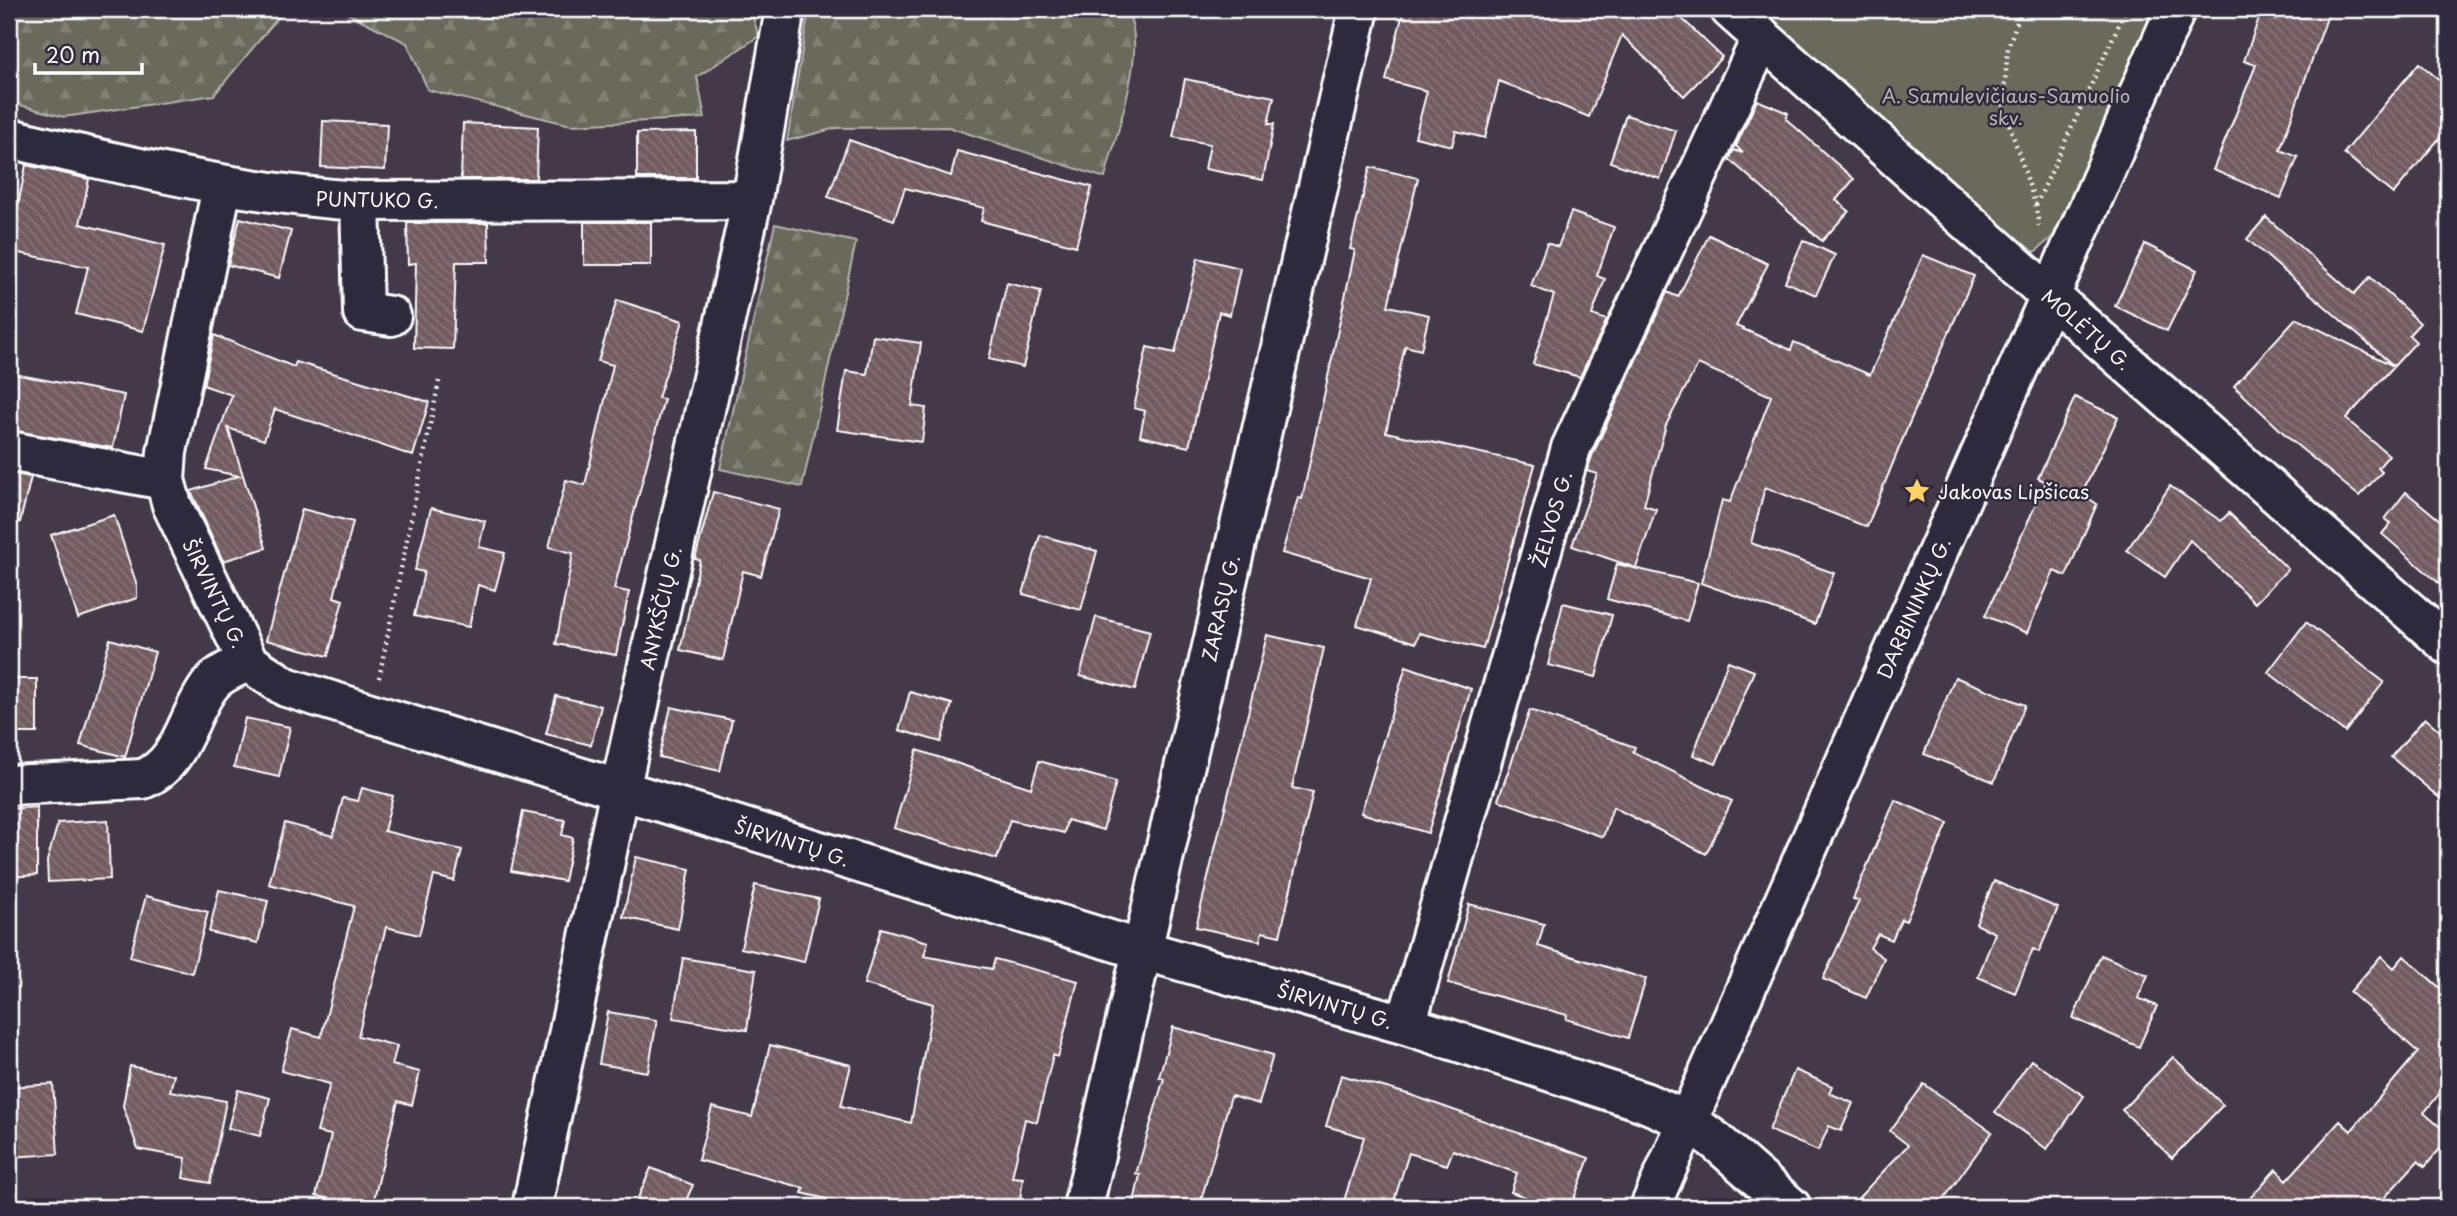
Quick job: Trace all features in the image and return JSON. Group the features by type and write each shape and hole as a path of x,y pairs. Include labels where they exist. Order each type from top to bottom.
{"street":[{"name":"ANYKŠČIŲ G.","path":"532,1207 620,790 752,200 785,9"},
{"name":"ZARASŲ G.","path":"1083,1207 1359,9"},
{"name":"MOLĖTŲ G.","path":"1730,9 2050,296 2448,645"},
{"name":"DARBININKŲ G.","path":"1650,1207 2176,9"},
{"name":"ŽELVOS G.","path":"1406,1025 1572,448 1762,37"},
{"name":"PUNTUKO G.","path":"9,138 222,187 303,198 360,201 752,200"},
{"name":"ŠIRVINTŲ G.","path":"222,187 167,452 165,480 172,505 248,662 286,687 1142,950 1406,1025 1644,1102 1688,1121 1716,1141 1791,1207"},
{"path":"360,201 363,312 391,316"},
{"path":"9,451 165,480"},
{"path":"9,785 143,779 157,774 169,763 211,684 225,672 248,662"}],"path":[{"path":"2022,9 2008,47 2003,105 2036,206 2040,232"},
{"path":"2036,206 2126,9"},
{"path":"373,713 439,381"}],"green space":[{"path":"9,9 285,9 214,95 64,117 9,102"},
{"path":"339,9 750,9 759,36 697,77 705,118 571,125 428,90 407,43"},
{"path":"809,9 1126,9 1132,25 1133,68 1105,178 948,127 836,128 787,141"},
{"name":"A. Samulevičiaus-Samuolio skv.","path":"1747,9 2155,9 2058,232 2035,252 2012,241"},
{"path":"775,224 856,242 802,487 720,469"}],"building":[{"path":"1404,9 1672,9 1722,57 1684,96 1622,35 1589,117 1499,81 1485,138 1456,131 1452,146 1415,137 1427,91 1386,80"},
{"path":"2279,9 2330,9 2280,150 2298,157 2281,198 2213,170 2256,65 2244,61 2260,15 2275,20"},
{"path":"2419,63 2448,87 2448,128 2393,194 2344,153"},
{"path":"1185,79 1274,97 1268,124 1274,124 1263,180 1205,169 1210,144 1173,137"},
{"path":"1757,100 1788,113 1786,119 1854,179 1836,200 1849,211 1822,241 1729,159 1734,150 1743,153 1736,146"},
{"path":"1626,115 1676,131 1660,179 1610,162"},
{"path":"323,121 387,124 385,170 321,167"},
{"path":"463,123 538,127 536,179 461,179"},
{"path":"696,132 696,178 637,178 637,133"},
{"path":"849,140 951,176 957,151 1092,187 1076,246 981,221 984,208 905,188 894,220 828,197"},
{"path":"26,165 89,179 80,224 165,245 143,331 76,314 88,267 9,251"},
{"path":"1370,167 1418,178 1388,306 1429,315 1421,350 1405,346 1386,432 1535,465 1483,649 1419,633 1416,643 1357,625 1371,578 1282,553 1298,498 1302,499 1355,250 1350,249"},
{"path":"1571,212 1614,227 1597,276 1605,279 1592,315 1607,320 1580,377 1533,364 1554,295 1531,286 1547,243 1558,247"},
{"path":"2266,217 2354,294 2370,277 2420,323 2409,335 2416,342 2394,366 2247,239"},
{"path":"240,218 291,231 279,278 228,265"},
{"path":"584,222 651,222 651,265 584,265"},
{"path":"407,223 488,223 489,262 456,262 453,349 414,348 416,263 408,264"},
{"path":"1709,235 1768,264 1736,326 1791,350 1794,342 1870,375 1923,255 1974,276 1867,527 1765,487 1751,543 1834,573 1815,624 1701,583 1722,500 1730,502 1771,396 1698,364 1666,425 1644,505 1656,509 1636,568 1572,546 1597,474 1587,471 1592,456 1667,292 1678,297"},
{"path":"1803,240 1835,255 1816,295 1785,282"},
{"path":"2145,244 2197,270 2167,331 2115,306"},
{"path":"1198,258 1240,268 1230,315 1219,312 1189,447 1140,436 1145,411 1134,408 1147,347 1175,353"},
{"path":"1007,283 1041,291 1023,367 989,359"},
{"path":"617,300 683,321 658,398 664,399 614,589 629,592 616,655 556,644 573,553 549,547 566,480 585,485 613,365 598,361"},
{"path":"2296,318 2394,366 2346,419 2389,455 2378,468 2382,472 2359,496 2292,441 2234,386"},
{"path":"214,335 294,367 296,362 429,402 413,456 275,409 264,440 228,428 266,548 223,561 191,491 239,476 206,469 232,395 203,385"},
{"path":"873,336 921,343 912,406 926,408 922,442 837,430 846,371 867,374"},
{"path":"9,373 124,395 113,448 9,430"},
{"path":"2075,397 2118,417 2082,494 2097,504 2066,576 2054,571 2027,633 1985,616 2046,482 2038,478"},
{"path":"9,473 31,477 20,522 9,520"},
{"path":"2170,486 2221,521 2229,513 2288,569 2255,603 2190,540 2165,577 2127,550"},
{"path":"713,492 779,509 761,576 743,571 723,660 680,650 700,560 695,559"},
{"path":"2406,492 2448,527 2448,591 2382,534 2391,523 2385,519"},
{"path":"431,508 485,521 479,547 505,553 495,590 478,585 469,627 414,616 424,572 415,570"},
{"path":"302,509 353,522 334,597 343,600 328,656 266,640"},
{"path":"114,515 137,586 137,598 78,618 51,535"},
{"path":"1040,535 1097,551 1081,610 1023,594"},
{"path":"1617,564 1698,583 1687,621 1607,599"},
{"path":"1563,603 1612,615 1596,677 1548,665"},
{"path":"1096,617 1150,631 1135,690 1080,676"},
{"path":"2306,622 2384,682 2345,732 2268,672"},
{"path":"1267,635 1324,648 1292,788 1313,792 1280,936 1262,932 1260,941 1196,927"},
{"path":"110,639 155,652 125,757 80,745"},
{"path":"1728,661 1754,671 1716,764 1693,755"},
{"path":"1406,666 1471,689 1428,833 1361,813"},
{"path":"1955,677 2025,705 1994,782 1924,754"},
{"path":"9,679 37,679 37,733 9,733"},
{"path":"910,692 952,704 941,742 899,730"},
{"path":"556,696 601,706 591,745 546,734"},
{"path":"671,707 732,720 720,771 659,757"},
{"path":"1530,710 1635,747 1633,752 1732,801 1706,854 1613,807 1603,837 1498,800"},
{"path":"245,718 290,727 279,777 234,767"},
{"path":"2425,718 2448,738 2448,805 2391,757"},
{"path":"917,750 1031,788 1039,761 1116,782 1103,830 1067,820 1064,833 1010,820 997,859 894,828"},
{"path":"362,788 393,796 384,831 462,850 454,881 434,876 419,935 386,927 358,1036 397,1046 392,1065 420,1072 412,1105 398,1101 372,1207 316,1196 331,1135 317,1132 330,1084 281,1071 292,1029 321,1037 354,906 269,884 285,823 333,836 343,798 358,801"},
{"path":"1895,800 1948,823 1906,921 1901,919 1892,940 1878,934 1870,948 1884,958 1866,998 1823,979 1859,901 1853,899"},
{"path":"37,807 37,875 9,877 9,809"},
{"path":"523,812 565,820 562,835 573,838 564,881 511,871"},
{"path":"108,820 110,879 48,882 47,861 58,823"},
{"path":"636,857 690,869 678,929 623,917"},
{"path":"1994,881 2058,908 2039,952 2033,949 2015,993 1978,977 1995,933 1976,924"},
{"path":"755,885 819,899 804,962 741,948"},
{"path":"219,890 268,901 258,943 209,932"},
{"path":"146,896 208,912 192,973 130,957"},
{"path":"1469,904 1544,924 1538,946 1646,979 1628,1038 1566,1019 1567,1015 1448,983"},
{"path":"881,928 928,942 924,956 992,969 995,959 1078,981 1058,1057 1053,1055 1037,1122 1025,1119 1012,1177 1023,1178 1019,1207 879,1207 852,1201 851,1205 802,1193 804,1188 698,1160 712,1107 752,1117 770,1045 851,1065 841,1106 911,1123 933,1004 864,984"},
{"path":"2101,955 2148,975 2138,998 2157,1006 2139,1047 2073,1018"},
{"path":"2381,956 2394,968 2404,956 2448,995 2448,1083 2424,1113 2448,1134 2448,1139 2425,1167 2418,1161 2376,1207 2242,1207 2276,1169 2287,1180 2340,1121 2351,1131 2418,1052 2350,992"},
{"path":"683,958 756,970 747,1030 673,1018"},
{"path":"608,1012 657,1020 648,1072 599,1064"},
{"path":"1173,1027 1273,1055 1259,1104 1231,1096 1199,1207 1133,1207 1140,1175 1136,1174 1164,1078 1159,1077"},
{"path":"2173,1057 2223,1105 2172,1158 2122,1110"},
{"path":"2031,1060 2084,1096 2047,1149 1995,1112"},
{"path":"130,1066 174,1075 170,1091 226,1101 210,1183 183,1178 186,1158 138,1149 123,1106"},
{"path":"1795,1070 1832,1086 1829,1093 1853,1103 1841,1131 1829,1126 1818,1151 1769,1130"},
{"path":"1341,1075 1411,1095 1589,1158 1571,1207 1555,1207 1511,1192 1517,1173 1453,1150 1447,1165 1409,1153 1392,1207 1342,1207 1364,1137 1326,1126"},
{"path":"53,1084 58,1154 9,1157 9,1087"},
{"path":"1924,1084 1992,1132 1938,1207 1850,1207 1908,1145 1890,1131"},
{"path":"238,1090 270,1098 260,1136 228,1128"},
{"path":"651,1168 693,1185 683,1207 634,1207"}],"place":[{"name":"Jakovas Lipšicas","path":"1917,491"}]}
